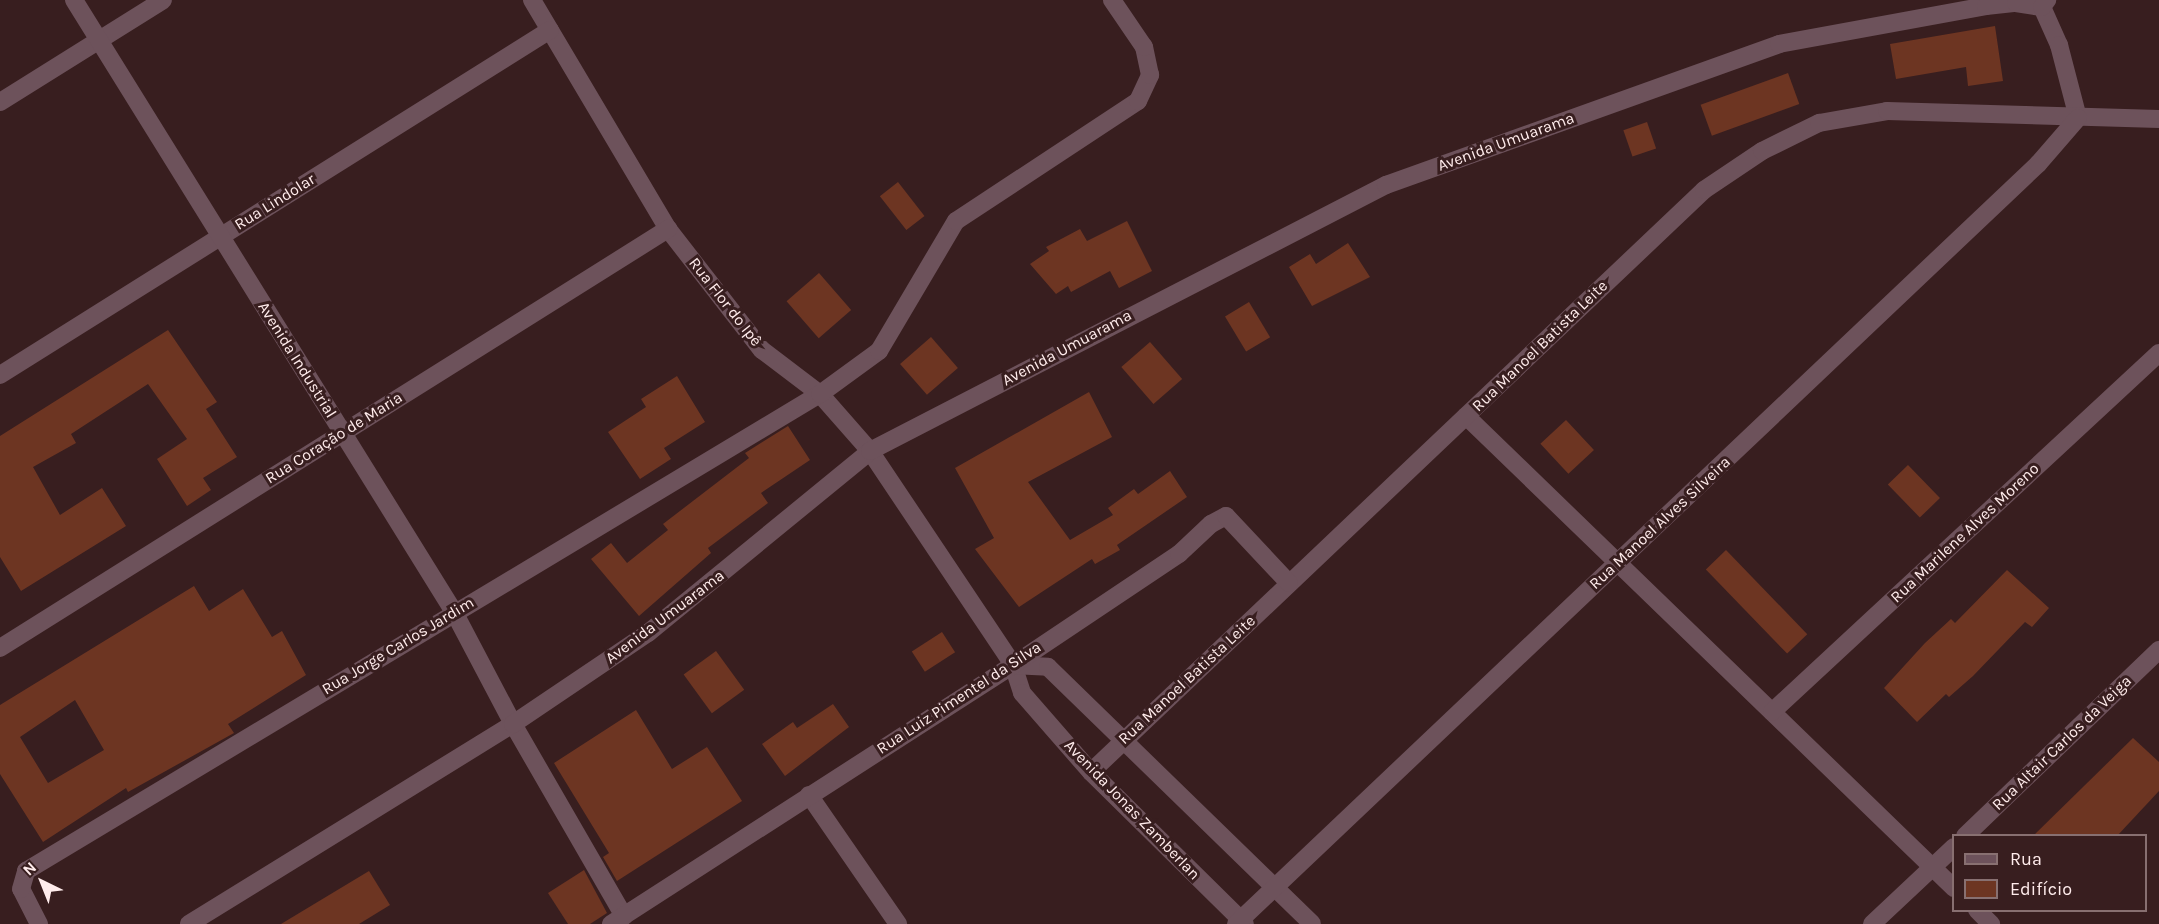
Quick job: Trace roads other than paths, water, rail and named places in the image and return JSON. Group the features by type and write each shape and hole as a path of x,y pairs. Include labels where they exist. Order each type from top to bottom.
{"street":[{"name":"Avenida Industrial","path":"74,0 454,612 617,920"},
{"path":"0,102 163,0"},
{"name":"Rua Flor do Ipê","path":"532,0 668,229 762,350 820,394 870,451 1013,665"},
{"name":"Rua Jorge Carlos Jardim","path":"39,924 21,889 26,871 820,394 879,351 956,221 1138,101 1150,75 1144,46 1112,0"},
{"name":"Avenida Umuarama","path":"189,924 513,724 648,633 870,451 1386,185 1779,44 1986,6 2016,3 2045,4"},
{"path":"2045,4 2059,45 2078,118"},
{"name":"Rua Lindolar","path":"0,375 550,30"},
{"name":"Rua Manoel Batista Leite","path":"1090,772 1704,190 1762,151 1819,123 1887,111 2159,119"},
{"name":"Rua Manoel Alves Silveira","path":"1240,923 1274,887 2038,165 2078,118"},
{"name":"Rua Coração de Maria","path":"0,648 668,229"},
{"name":"Rua Marilene Alves Moreno","path":"1772,712 2159,353"},
{"path":"1466,416 1952,887"},
{"name":"Rua Luiz Pimentel da Silva","path":"617,920 1013,665 1179,554 1211,524 1226,516 1289,583"},
{"name":"Rua Altair Carlos da Veiga","path":"1967,834 2159,650"},
{"path":"1013,665 1048,667 1312,924"},
{"name":"Avenida Jonas Zamberlan","path":"1013,665 1022,693 1090,772 1240,923"},
{"path":"809,795 898,924"},
{"path":"1872,924 1952,848"},
{"path":"1979,912 1991,924"}]}
